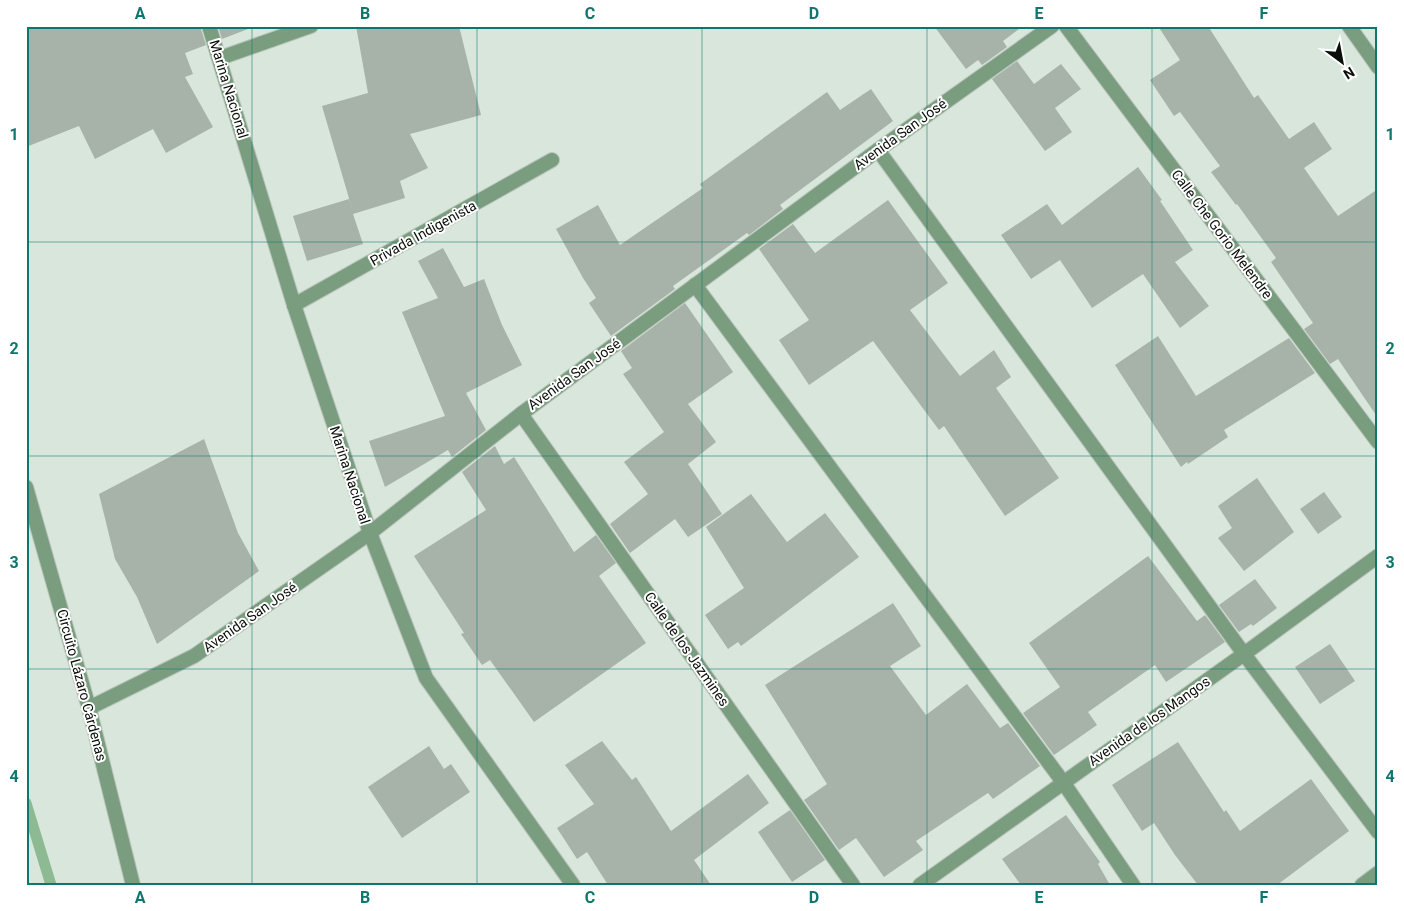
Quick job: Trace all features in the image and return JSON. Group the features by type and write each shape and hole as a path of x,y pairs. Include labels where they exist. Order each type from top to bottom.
{"street":[{"name":"Marina Nacional","path":"210,26 294,305 370,533 426,678 573,885"},
{"path":"220,58 311,26"},
{"name":"Avenida San José","path":"89,708 194,656 370,533 521,414 878,150 1052,26"},
{"name":"Calle Che Gorio Melendre","path":"1066,26 1378,442"},
{"path":"1349,26 1378,67"},
{"path":"878,150 1244,654 1378,832"},
{"name":"Privada Indigenista","path":"294,305 552,160"},
{"path":"695,285 1063,782 1132,885"},
{"name":"Calle de los Jazmines","path":"521,414 853,885"},
{"name":"Circuito Lázaro Cárdenas","path":"26,487 89,708 133,885"},
{"name":"Avenida de los Mangos","path":"920,885 1378,556"},
{"path":"1362,885 1378,873"}],"building":[{"path":"26,26 200,26 206,45 185,53 193,74 185,77 213,127 166,153 153,129 95,159 79,126 26,147"},
{"path":"218,26 247,26 248,29 222,39"},
{"path":"356,26 459,26 481,115 410,134 428,168 400,181 405,198 353,214 363,244 307,261 293,216 349,199 353,212 322,106 368,93"},
{"path":"934,26 1023,26 1003,41 1007,47 982,65 978,60 966,69"},
{"path":"1158,26 1208,26 1254,98 1258,95 1289,139 1314,122 1332,149 1304,168 1338,216 1378,189 1378,418 1338,359 1330,364 1304,329 1313,323 1271,262 1276,258 1211,172 1220,166 1180,112 1174,116 1150,80 1180,60"},
{"path":"1017,61 1034,84 1061,64 1081,89 1055,108 1072,132 1045,151 992,79"},
{"path":"871,89 893,121 780,205 783,209 749,235 747,233 673,286 675,289 611,336 589,303 596,298 556,229 598,205 620,245 703,188 700,184 827,92 840,110"},
{"path":"1138,167 1162,200 1160,201 1193,250 1175,262 1209,306 1180,328 1143,274 1092,308 1060,260 1031,279 1001,235 1047,204 1062,225"},
{"path":"888,200 948,283 910,310 960,376 994,350 1011,377 996,388 1059,478 1005,516 944,426 939,430 873,341 809,385 779,340 809,320 759,249 793,224 815,253"},
{"path":"443,248 464,287 484,279 502,325 522,365 466,393 486,430 452,457 448,450 385,487 369,441 445,416 402,312 438,298 418,261"},
{"path":"685,303 733,372 688,404 716,442 688,464 722,514 688,537 675,519 630,553 610,524 648,494 624,462 664,432 623,374 632,368 621,351"},
{"path":"1158,336 1196,396 1289,338 1315,373 1224,430 1228,437 1181,467 1115,365"},
{"path":"204,439 238,533 259,571 157,644 137,597 115,559 99,494"},
{"path":"495,446 504,464 514,457 574,552 596,535 616,563 599,576 646,643 534,722 490,660 482,665 461,634 464,633 414,556 486,510 462,472"},
{"path":"1257,478 1294,532 1244,571 1218,538 1232,528 1218,506"},
{"path":"1324,492 1342,517 1318,534 1300,509"},
{"path":"751,494 787,542 825,513 859,557 741,646 738,642 728,649 705,615 744,588 706,527"},
{"path":"1148,556 1197,621 1205,615 1225,642 1166,682 1155,665 1088,712 1097,725 1054,755 1023,713 1060,687 1029,643"},
{"path":"1255,579 1277,608 1253,626 1251,624 1239,632 1219,605"},
{"path":"893,603 921,646 890,666 926,715 967,684 1000,728 1008,723 1040,766 993,799 988,793 916,841 923,850 884,877 856,838 839,850 804,800 827,784 765,685"},
{"path":"1330,644 1355,681 1320,704 1295,667"},
{"path":"602,741 632,780 636,777 671,831 748,774 769,803 694,860 711,885 608,885 587,852 577,859 557,828 594,804 565,765"},
{"path":"1178,742 1224,812 1226,810 1240,831 1311,779 1349,831 1277,885 1198,885 1154,823 1142,831 1112,785"},
{"path":"429,746 444,769 451,764 470,792 402,838 368,787"},
{"path":"790,810 825,860 792,882 758,832"},
{"path":"1066,815 1100,862 1098,864 1110,885 1021,885 1002,859"}],"waterway":[{"path":"26,803 51,885"}]}
